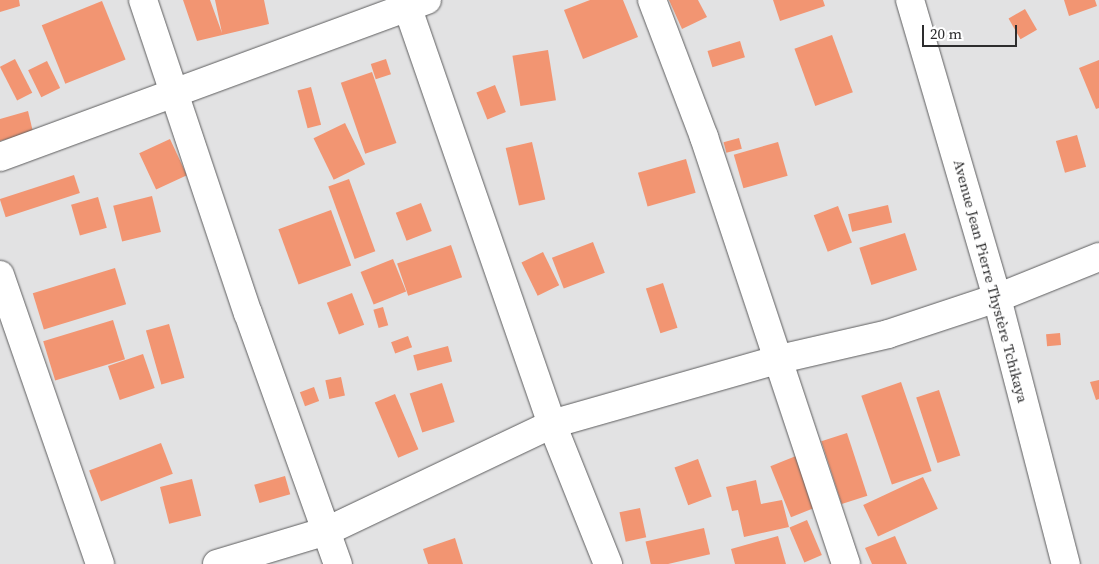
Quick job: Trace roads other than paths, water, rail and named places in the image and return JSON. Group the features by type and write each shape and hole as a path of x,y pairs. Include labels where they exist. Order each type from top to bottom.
{"street":[{"path":"143,0 177,94 248,313 338,564"},
{"path":"652,0 780,359 846,564"},
{"name":"Avenue Jean Pierre Thystère Tchikaya","path":"910,0 997,298 1066,564"},
{"path":"0,157 177,94 413,2 552,424 608,564"},
{"path":"217,564 327,531 552,424 780,359 888,334 997,298 1099,257"},
{"path":"0,275 100,564"}]}
